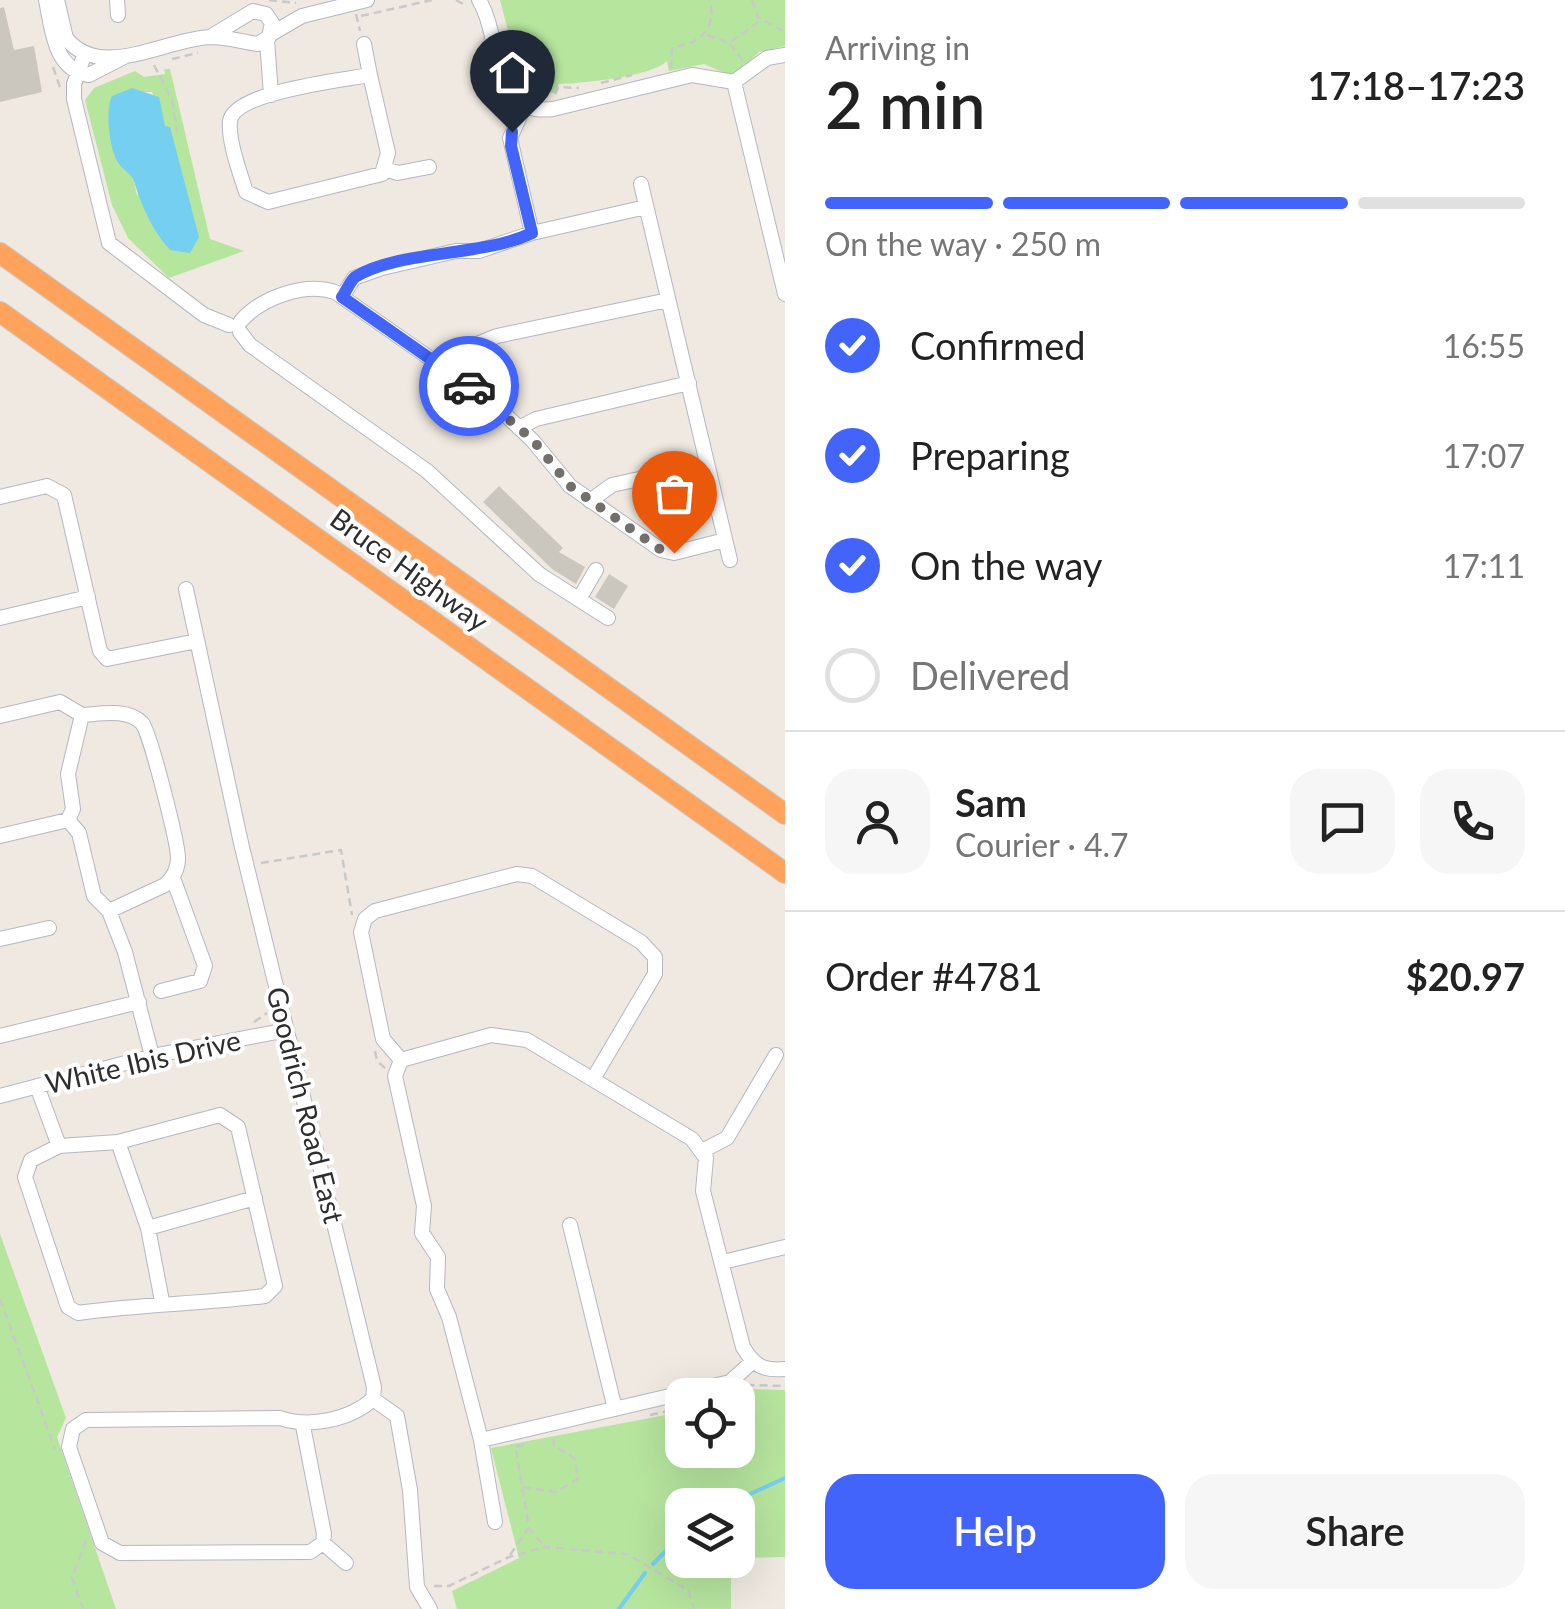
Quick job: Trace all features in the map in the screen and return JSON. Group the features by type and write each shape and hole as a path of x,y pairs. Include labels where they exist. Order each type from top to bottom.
{"highway":[{"name":"Bruce Highway","path":"0,253 785,814"},
{"name":"Bruce Highway","path":"0,312 785,873"}],"street":[{"path":"46,0 60,55 78,72 94,74 126,56 210,37 258,39 302,9"},
{"path":"57,0 66,38 86,53 126,56"},
{"path":"210,37 243,11 263,6 302,9 361,2"},
{"path":"258,39 272,23 263,6"},
{"path":"475,7 504,86 524,106 552,109 670,73 734,82 768,58 785,55"},
{"path":"243,11 258,39 271,94"},
{"path":"364,44 388,153 386,170"},
{"path":"86,53 74,99 109,243 204,315 237,326 250,345 428,471 528,566 608,618"},
{"path":"370,75 271,94 241,104 230,119 244,185 253,198 268,202 377,176 386,170 398,173 428,167"},
{"path":"734,82 785,294"},
{"path":"524,106 510,138 532,233"},
{"path":"641,184 730,560"},
{"path":"342,297 354,278 382,268 456,251 479,250 532,233 646,208"},
{"path":"237,326 268,300 318,289 342,297 491,401 557,473 670,554 725,540"},
{"path":"433,362 497,336 668,300"},
{"path":"519,428 536,419 688,383"},
{"path":"590,500 612,485 707,464"},
{"path":"0,497 47,486 60,491 100,650 107,660 198,642"},
{"path":"578,599 596,570"},
{"name":"Goodrich Road East","path":"186,590 374,1387 373,1399 397,1416 410,1490 417,1587 430,1609"},
{"path":"0,618 88,596"},
{"path":"0,716 60,702 82,716 121,713 142,723 178,858 173,878 205,966 200,981 162,991"},
{"path":"68,820 73,809 68,774 82,716"},
{"path":"0,836 68,820"},
{"path":"68,820 79,833 94,896 109,911 152,1056"},
{"path":"401,1060 383,1038 361,932 365,918 375,911 517,874 532,876 641,942 655,957 654,974 593,1079"},
{"path":"109,911 173,878"},
{"path":"0,939 49,928"},
{"path":"0,1036 139,1002"},
{"name":"White Ibis Drive","path":"0,1096 152,1056 287,1030"},
{"path":"401,1060 491,1035 528,1040 704,1150"},
{"path":"704,1150 727,1138 776,1055"},
{"path":"401,1060 394,1076 424,1206 422,1233 438,1257 440,1302 449,1317 482,1440 495,1522"},
{"path":"37,1086 59,1146"},
{"path":"220,1115 238,1127 275,1286 265,1296 179,1306 162,1301 78,1313 68,1307 25,1177 30,1160 59,1146 118,1142 220,1115"},
{"path":"118,1142 148,1228 162,1301"},
{"path":"704,1150 703,1191 743,1347 752,1362 768,1370 785,1369"},
{"path":"148,1228 255,1198"},
{"path":"570,1226 615,1409"},
{"path":"723,1262 785,1247"},
{"path":"482,1440 730,1382 752,1362"},
{"path":"323,1542 310,1552 120,1553 102,1543 69,1447 73,1429 86,1420 280,1418 302,1426 358,1411 373,1399"},
{"path":"302,1426 323,1542 346,1564"}],"path":[{"path":"456,0 475,7"},
{"path":"670,73 672,47 691,45 705,34 712,10 710,0"},
{"path":"752,0 762,20 785,32"},
{"path":"361,2 364,44"},
{"path":"263,6 285,4 302,9"},
{"path":"729,43 762,20"},
{"path":"705,34 729,43 739,58 754,68"},
{"path":"670,62 670,73"},
{"path":"154,64 172,100 177,132"},
{"path":"516,74 532,93 558,94 558,87 588,87"},
{"path":"598,85 638,75"},
{"path":"248,865 341,850 353,922"},
{"path":"374,1044 377,1061 394,1076"},
{"path":"0,1299 60,1460"},
{"path":"755,1385 785,1386"},
{"path":"502,1435 505,1444 514,1443 529,1528 545,1547"},
{"path":"522,1487 555,1492 578,1478 575,1458 554,1445 553,1436"},
{"path":"509,1557 529,1528"},
{"path":"83,1609 72,1578 87,1529"},
{"path":"417,1587 449,1586 509,1557 545,1547 626,1554 688,1590 694,1609"}],"green space":[{"path":"500,0 785,0 785,46 759,52 739,72 729,75 704,64 669,71 667,61 632,75 559,84 555,93 533,91 519,73"},
{"path":"164,69 170,69 210,239 244,251 169,278 128,238 112,205 85,100 94,88 135,71 144,77 165,74","holes":["140,92 152,92 165,127 137,196 133,176"]},
{"path":"0,1234 66,1418 57,1437 116,1609 0,1609"},
{"path":"755,1389 785,1390 785,1557 755,1558 755,1488 665,1488 665,1578 731,1578 731,1609 457,1609 452,1591 519,1558 491,1448 665,1415 665,1468 755,1468"}],"water":[{"path":"132,88 159,97 165,126 170,127 199,237 190,253 170,250 148,217 133,178 116,158 109,130 110,102 112,96"}],"building":[{"path":"4,7 14,50 34,46 42,92 0,102 0,8"},
{"path":"499,486 563,548 559,552 585,567 576,584 552,569 483,502"},
{"path":"609,574 628,586 614,609 595,597"}],"waterway":[{"path":"755,1492 785,1478"},
{"path":"653,1564 665,1552"},
{"path":"619,1609 645,1573"}],"way so far":[{"path":"469,386 533,440 542,456 576,491 661,550 674,553"}],"route":[{"path":"469,386 342,297 358,276 456,251 479,250 532,233 511,146 512,132"}]}
